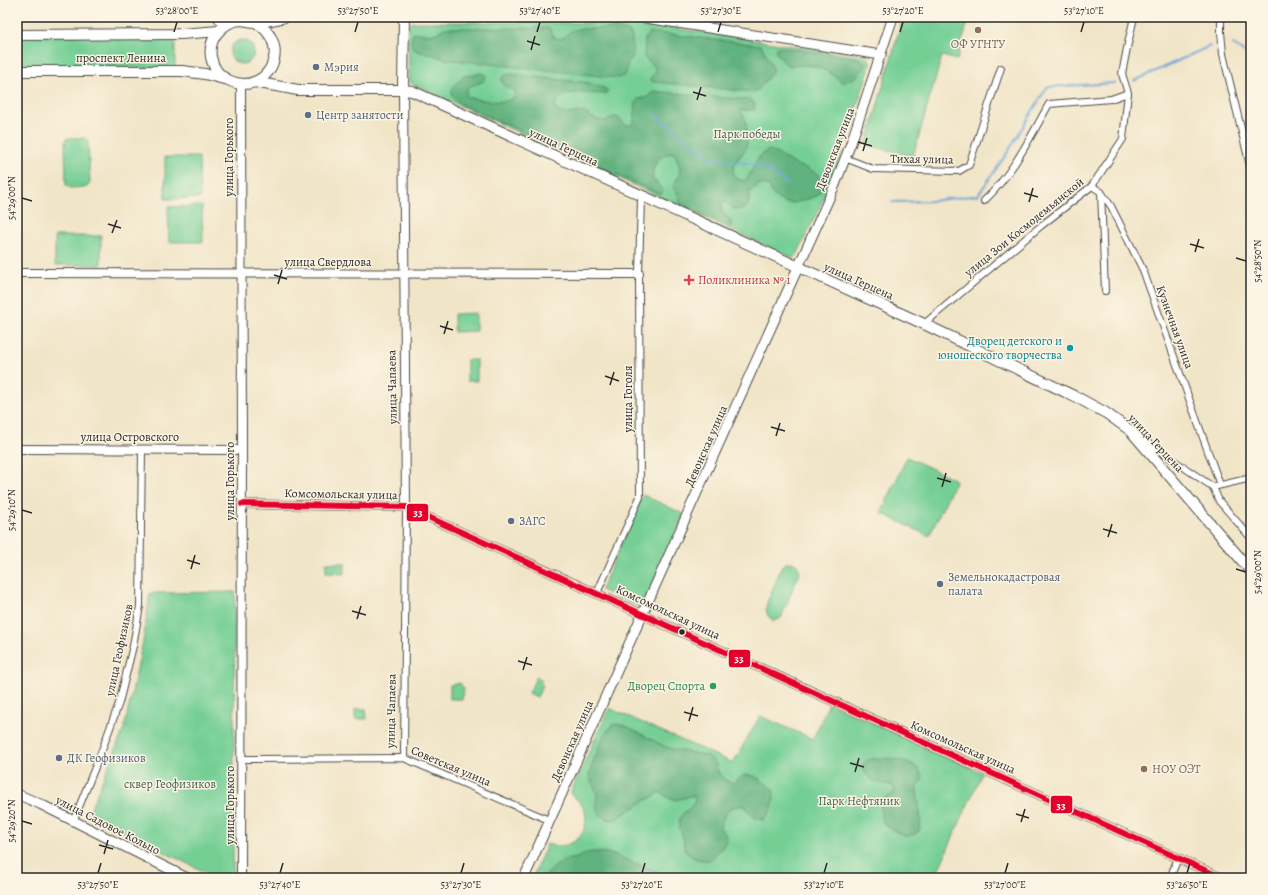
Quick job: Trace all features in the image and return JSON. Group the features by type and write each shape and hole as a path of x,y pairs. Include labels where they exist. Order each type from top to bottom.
{"main road":[{"path":"254,22 285,17"},
{"name":"улица Чапаева","path":"403,90 404,17"},
{"path":"639,17 881,55"},
{"name":"Девонская улица","path":"524,878 799,268 846,158 893,17"},
{"path":"241,20 254,22 262,26 273,40 275,57 272,65 262,78 254,82 240,84 225,79 218,73 213,65 211,47 214,38 222,28 232,22 241,20"},
{"name":"проспект Ленина","path":"17,35 181,34 222,28"},
{"name":"проспект Ленина","path":"17,71 182,71 205,74 225,79"},
{"path":"254,82 298,90 403,90"},
{"name":"улица Герцена","path":"403,90 412,91 641,197 924,324 1106,413 1131,431 1251,571"},
{"name":"улица Садовое Кольцо","path":"17,794 187,878"}],"street":[{"path":"218,17 222,28"},
{"name":"улица Зои Космодемьянской","path":"924,324 1042,225 1092,186 1123,139 1128,93 1122,74 1134,17"},
{"path":"1221,17 1223,54 1251,170"},
{"name":"Тихая улица","path":"846,158 873,169 959,171 969,165 1001,68"},
{"name":"улица Горького","path":"240,84 242,450 241,878"},
{"name":"улица Чапаева","path":"403,90 406,507 404,758"},
{"path":"984,200 997,188 1020,157 1049,104 1111,99 1128,93"},
{"name":"Кузнечная улица","path":"1092,186 1101,192 1111,206 1143,270 1220,485"},
{"path":"1101,192 1105,291"},
{"name":"улица Гоголя","path":"597,593 640,496 641,197"},
{"name":"улица Свердлова","path":"17,273 640,274"},
{"path":"1131,431 1213,486 1219,501 1251,538"},
{"name":"улица Островского","path":"17,449 242,450"},
{"name":"улица Геофизиков","path":"74,822 119,703 133,646 140,606 142,450"},
{"path":"1213,486 1251,478"},
{"name":"Комсомольская улица","path":"242,504 406,507 1222,878"},
{"name":"Советская улица","path":"242,759 404,758 549,820"},
{"path":"1170,878 1178,858"}],"green space":[{"path":"903,17 969,17 957,60 942,56 913,156 866,145"},
{"name":"Парк победы","path":"412,22 625,23 653,25 866,57 870,60 870,66 835,174 797,255 793,258 411,83 409,76 408,27"},
{"path":"444,28 547,28 550,29 553,37 561,39 576,29 618,28 630,32 633,56 628,63 626,74 618,78 444,59 413,49 411,44 412,35 414,33 431,35"},
{"path":"650,32 760,45 773,69 758,90 753,92 650,81 650,78 656,72 655,67 644,57 645,39"},
{"path":"17,35 175,35 175,68 17,67"},
{"path":"242,40 247,41 253,47 253,57 247,63 242,64 237,63 231,57 230,52 231,47 237,41"},
{"path":"777,47 858,58 865,62 864,69 855,78 842,83 831,73 816,67 806,65 787,65 776,52"},
{"path":"480,73 485,74 486,77 482,82 468,87 467,97 500,102 508,101 515,96 515,90 504,86 501,79 505,75 510,74 589,83 606,89 608,91 607,93 570,93 564,95 559,99 555,106 558,112 567,114 584,112 602,121 607,121 613,117 621,120 625,125 631,125 634,121 636,102 638,99 648,97 653,91 749,100 754,102 755,108 754,110 740,110 745,118 747,143 746,148 735,164 733,172 735,178 745,181 761,155 771,150 795,164 817,173 822,179 821,188 817,196 795,203 784,203 773,195 769,187 760,184 750,191 749,203 746,208 739,210 724,202 722,204 722,212 730,220 732,225 730,227 727,226 680,203 678,194 673,186 678,178 680,168 674,153 664,155 660,158 653,170 653,180 662,189 662,193 659,194 461,104 453,96 452,90 454,86 463,76"},
{"path":"84,138 88,140 90,183 87,187 70,188 66,185 65,142 66,139"},
{"path":"165,157 199,157 200,198 165,199"},
{"path":"202,206 203,242 169,242 168,207"},
{"path":"55,236 101,236 101,265 55,265"},
{"path":"476,313 476,331 454,332 454,314"},
{"path":"467,360 477,360 477,381 467,381"},
{"path":"907,457 956,480 929,536 881,513"},
{"path":"643,495 684,514 642,608 601,590"},
{"path":"792,562 797,565 800,571 781,618 774,621 767,614 767,603 782,566 786,563"},
{"path":"326,563 345,563 345,574 326,573"},
{"name":"cквер Геофизиков","path":"235,592 233,878 217,878 88,815 124,729 143,642 150,593"},
{"path":"536,677 542,679 540,684 543,685 537,697 529,693"},
{"path":"460,683 464,689 462,699 450,699 450,685"},
{"name":"Парк Нефтяник","path":"829,703 982,773 937,873 942,875 940,878 532,878 547,844 560,846 570,844 578,838 584,830 586,821 585,811 579,802 570,794 609,708 733,763 760,716 813,739"},
{"path":"355,709 366,709 367,719 355,719"},
{"path":"617,724 626,726 668,748 708,756 715,762 721,776 729,782 732,783 745,775 751,775 758,778 773,789 774,798 769,813 763,820 752,816 745,806 730,809 725,814 720,828 726,836 725,843 709,860 694,858 688,853 684,846 679,826 681,816 694,803 695,796 674,800 670,799 661,792 616,819 611,820 605,818 598,813 596,804 597,794 589,777 591,767 603,737 612,725"},
{"path":"883,758 908,762 917,768 921,773 923,779 917,787 917,792 921,821 919,831 915,834 906,837 886,826 881,818 881,803 883,799 892,795 895,789 892,785 874,781 868,777 862,768 863,764 867,760"},
{"path":"594,852 615,855 672,878 543,878 562,860 577,858 587,853"}],"waterway":[{"path":"1233,44 1251,58"},
{"path":"1134,81 1210,46"},
{"path":"892,202 932,201 978,195 1006,155 1047,87 1115,83"},
{"path":"656,115 709,158 760,165 788,184"}],"transit line":[{"name":"33","path":"242,504 406,507 1222,878"}],"place":[{"name":"ОФ УГНТУ","path":"978,30"},
{"name":"Мэрия","path":"316,67"},
{"name":"Центр занятости","path":"308,115"},
{"name":"Поликлиника № 1","path":"689,280"},
{"name":"Дворец детского и юношеского творчества","path":"1070,348"},
{"name":"ЗАГС","path":"511,521"},
{"name":"Земельнокадастровая палата","path":"940,584"},
{"name":"Дворец Спорта","path":"713,686"},
{"name":"ДК Геофизиков","path":"59,758"},
{"name":"НОУ ОЭТ","path":"1144,769"}]}
